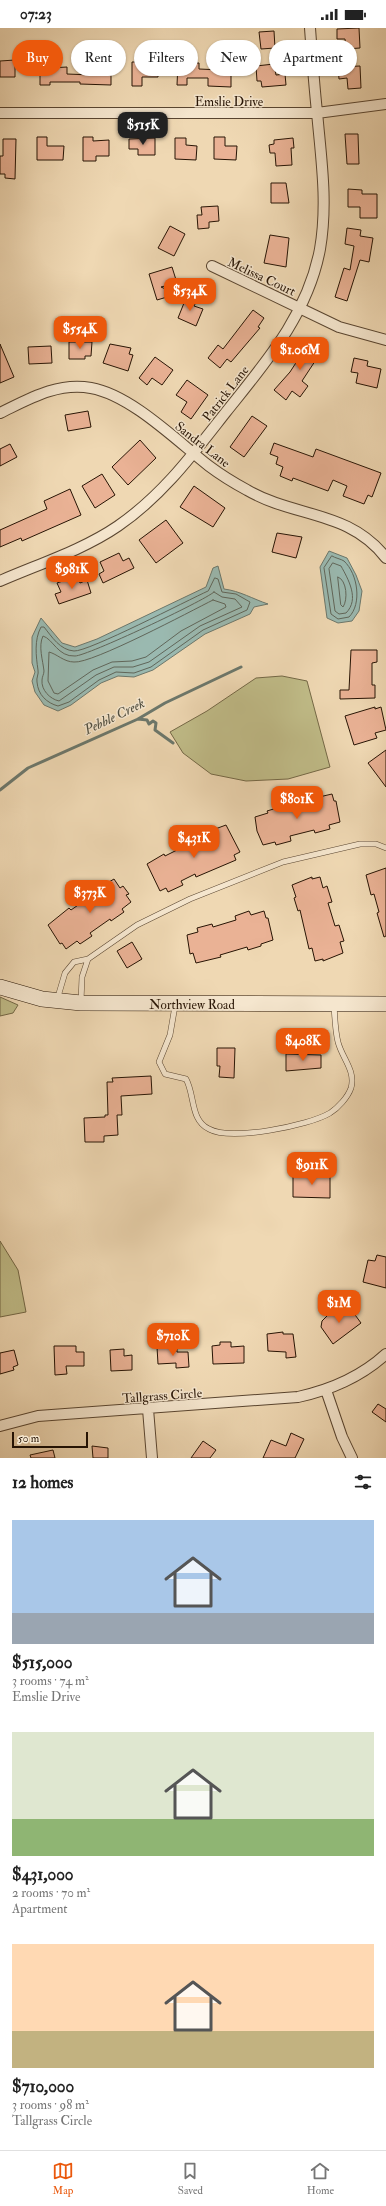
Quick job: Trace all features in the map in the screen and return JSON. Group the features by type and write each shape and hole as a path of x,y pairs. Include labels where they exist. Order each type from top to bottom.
{"street":[{"name":"Patrick Lane","path":"0,581 94,540 117,526 158,494 194,453 278,346 301,308 316,267 323,224 324,185 310,28"},
{"name":"Emslie Drive","path":"0,112 317,113 386,104"},
{"name":"Melissa Court","path":"212,266 339,327 386,340"},
{"name":"Sandra Lane","path":"0,413 52,389 90,387 122,399 227,479 251,493 281,506 335,522 357,531 365,536 386,558"},
{"name":"Northview Road","path":"0,987 29,996 56,1001 81,1003 175,1005 386,1004"},
{"name":"Tallgrass Circle","path":"0,1426 38,1416 275,1400 304,1396 326,1390 354,1377 386,1354"},
{"path":"326,1390 352,1458"},
{"path":"148,1409 152,1458"}],"lane":[{"path":"56,1001 65,973 74,962 88,959 136,925 190,899 283,862 360,844 376,844 386,848"},
{"path":"81,1003 82,977 88,959"},
{"path":"175,1005 170,1035 159,1062 165,1074 186,1079 190,1086 198,1120 208,1129 219,1133 237,1134 282,1128 316,1119 330,1113 340,1105 351,1089 352,1077 338,1044 334,1004"}],"shaded area":[{"path":"282,676 307,681 330,767 288,779 246,781 211,774 183,753 170,732 207,711 256,678"},
{"path":"0,997 18,1005 13,1013 0,1016"},
{"path":"0,1241 18,1270 26,1312 0,1317"}],"water":[{"path":"329,551 347,558 362,591 359,611 352,621 338,623 327,618 320,567"},
{"path":"218,566 224,589 241,593 268,604 254,607 250,614 205,634 153,670 134,677 118,676 101,683 71,705 58,711 44,705 35,692 32,681 35,672 32,663 32,637 41,618 62,643 75,647 97,639 206,587 213,568"}],"building":[{"path":"359,28 360,48 357,48 357,40 337,39 337,29"},
{"path":"274,31 275,40 269,40 269,48 261,49 259,32"},
{"path":"12,60 12,76 15,77 0,77 0,61"},
{"path":"132,62 134,62 134,76 158,76 142,77 142,86 132,86"},
{"path":"198,63 199,69 206,69 206,76 231,76 231,87 208,86 208,78 187,78 187,85 177,85 177,76 198,76"},
{"path":"261,65 269,65 269,76 285,76 286,85 262,87 261,81 257,81 257,76 261,76"},
{"path":"357,66 360,66 361,88 348,89 347,78 339,79 339,76 357,76"},
{"path":"63,67 67,67 67,74 71,74 71,76 111,76 111,85 80,84 80,82 50,82 50,85 40,85 40,76 63,76"},
{"path":"345,134 358,134 359,164 347,164"},
{"path":"37,137 47,137 47,146 64,146 63,160 37,160"},
{"path":"83,137 93,137 93,141 109,140 109,156 96,156 96,161 83,161"},
{"path":"214,137 225,137 225,146 237,146 236,160 214,159"},
{"path":"155,138 155,155 138,155 138,149 129,149 129,139"},
{"path":"175,138 186,138 186,145 197,146 196,160 175,159"},
{"path":"293,138 294,148 291,148 292,165 276,166 275,153 270,153 269,145 274,144 274,140"},
{"path":"3,139 16,139 15,179 5,178 5,174 0,174 0,156 3,156"},
{"path":"271,183 286,183 289,203 271,203"},
{"path":"348,189 362,190 362,194 377,194 377,218 360,218 360,207 348,207"},
{"path":"218,206 219,221 209,222 209,228 198,229 197,215 202,215 201,207"},
{"path":"170,226 185,234 174,256 158,248"},
{"path":"347,228 361,230 360,236 373,238 369,262 360,260 347,301 335,297 344,268 350,270 354,246 345,244"},
{"path":"270,235 289,238 286,267 264,263"},
{"path":"172,267 177,283 161,287 177,294 157,300 149,274"},
{"path":"186,298 196,302 194,306 203,309 196,326 178,318"},
{"path":"253,310 264,318 258,327 260,328 231,362 227,359 220,368 208,358 218,345 223,349"},
{"path":"312,338 325,346 302,381 308,386 300,397 292,391 286,400 274,390 290,372"},
{"path":"69,342 92,342 91,356 85,356 85,359 69,359"},
{"path":"0,344 14,377 0,383"},
{"path":"110,344 131,348 129,354 133,355 128,371 103,363"},
{"path":"51,346 52,363 29,364 28,347"},
{"path":"155,357 173,370 162,385 152,378 147,385 139,378"},
{"path":"354,358 368,361 367,366 381,369 377,388 356,383 358,373 351,372"},
{"path":"187,380 208,395 191,419 181,412 187,402 176,395"},
{"path":"88,411 91,427 68,431 65,415"},
{"path":"252,416 267,426 244,457 230,447"},
{"path":"140,440 156,458 128,485 112,467"},
{"path":"274,443 313,457 316,449 381,473 372,497 368,495 364,504 343,496 347,486 333,480 328,491 293,478 292,481 280,476 283,467 276,464 278,457 270,454"},
{"path":"10,444 17,457 0,466 0,449"},
{"path":"102,474 115,495 95,508 82,486"},
{"path":"194,486 225,508 213,527 180,507"},
{"path":"70,489 81,515 22,541 21,538 0,547 0,530 47,509 44,501"},
{"path":"166,520 183,543 156,563 139,540"},
{"path":"277,533 302,537 296,558 272,552"},
{"path":"119,553 123,561 129,558 134,568 103,583 99,574 104,571 100,562"},
{"path":"77,576 80,583 87,580 91,593 59,604 55,594 61,592 57,583"},
{"path":"351,650 377,650 377,662 372,663 372,685 375,685 375,698 340,699 340,690 349,690"},
{"path":"375,707 375,709 381,707 386,730 375,733 377,738 354,745 345,716"},
{"path":"386,750 386,787 368,763"},
{"path":"332,794 334,801 336,801 340,822 329,825 330,829 315,833 314,830 290,836 291,841 276,845 275,842 263,845 257,831 255,817 268,813 267,811 280,807 280,809 319,795 319,797"},
{"path":"226,825 240,852 234,855 236,860 196,877 195,874 181,881 183,885 168,892 166,888 160,891 147,864 164,854 165,856 181,848 180,845 190,840 191,843 208,835 207,832"},
{"path":"386,868 386,936 384,937 377,913 379,912 374,894 371,895 366,875"},
{"path":"312,877 312,879 320,877 323,888 327,886 332,902 328,903 335,926 339,925 344,941 340,942 343,953 323,961 323,959 315,961 312,948 309,949 300,910 298,911 294,898 296,897 292,885"},
{"path":"114,879 120,888 123,886 129,894 126,895 131,902 122,909 124,912 111,921 110,919 90,933 92,936 80,944 77,941 66,949 62,943 60,944 48,925 69,908 71,910 94,894 92,892"},
{"path":"249,911 251,915 264,911 266,918 268,918 273,940 248,950 247,947 220,955 221,957 196,963 193,953 190,954 187,935 198,932 197,928 212,924 213,927 236,920 235,916"},
{"path":"132,942 142,959 127,968 117,951"},
{"path":"217,1048 235,1048 234,1078 219,1077 220,1066 217,1066"},
{"path":"286,1054 321,1055 321,1068 286,1071"},
{"path":"151,1076 152,1094 121,1096 122,1115 117,1115 118,1135 104,1136 104,1142 85,1142 84,1118 105,1117 105,1115 108,1115 107,1082 113,1082 112,1078"},
{"path":"293,1175 330,1176 330,1198 293,1197"},
{"path":"377,1255 386,1257 386,1288 363,1282 368,1260 375,1261"},
{"path":"350,1308 361,1323 333,1344 321,1327 322,1321 334,1309 337,1313 342,1309 345,1312"},
{"path":"283,1332 283,1334 293,1334 296,1357 286,1358 286,1352 268,1351 267,1334"},
{"path":"220,1342 231,1342 231,1347 244,1346 244,1363 213,1364 212,1346 220,1345"},
{"path":"54,1346 76,1346 76,1352 84,1352 84,1366 66,1366 67,1374 55,1375"},
{"path":"177,1346 177,1352 188,1352 189,1367 176,1368 176,1363 158,1364 157,1347"},
{"path":"124,1349 124,1356 132,1355 132,1370 111,1371 110,1350"},
{"path":"14,1350 18,1365 13,1367 14,1370 0,1374 0,1353"},
{"path":"378,1404 386,1409 386,1422 372,1412"},
{"path":"291,1433 304,1439 295,1458 263,1458 271,1440 286,1446"},
{"path":"203,1441 216,1450 210,1458 191,1458"},
{"path":"92,1446 108,1448 108,1458 93,1458"},
{"path":"53,1450 55,1458 31,1458 30,1455"}],"waterway":[{"name":"Pebble Creek","path":"0,790 28,768 138,719 165,703 241,667"},
{"path":"138,719 147,720 149,724 153,721 156,723 155,730 173,743"}]}
